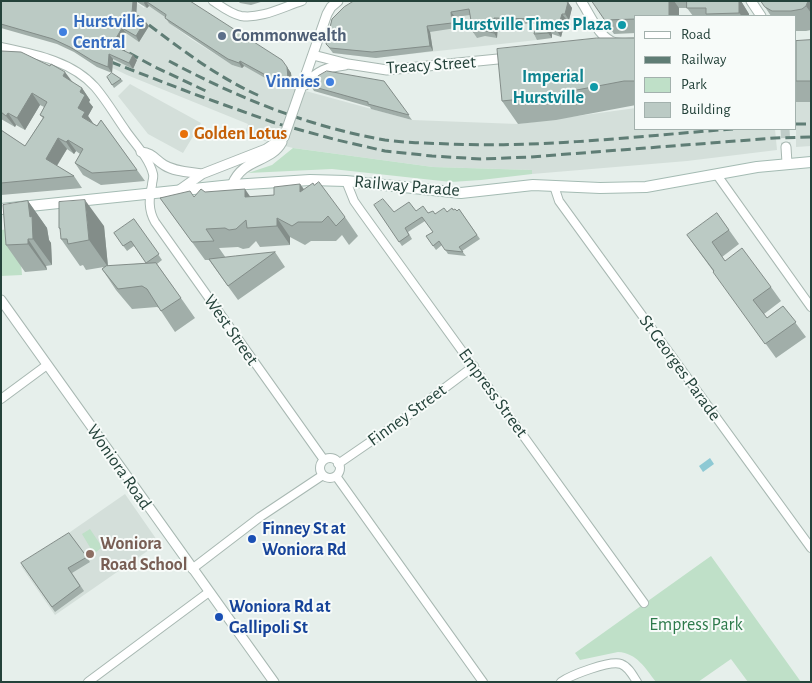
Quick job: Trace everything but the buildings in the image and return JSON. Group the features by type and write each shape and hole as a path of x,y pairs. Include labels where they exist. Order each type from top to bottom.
{"main road":[{"name":"Railway Parade","path":"1,209 232,185 310,180 346,181 461,193 514,187 646,187 787,164 811,162"}],"street":[{"path":"214,1 235,14 250,16 270,12 302,1"},
{"path":"232,185 242,169 275,152 282,143 327,14 338,1"},
{"path":"581,1 604,36 610,41 634,43"},
{"path":"751,1 759,15"},
{"path":"608,48 617,49 634,44"},
{"name":"West Street","path":"1,47 40,56 56,62 82,76 98,91 141,152 154,177 150,195 150,209 155,222 324,460"},
{"name":"Treacy Street","path":"313,55 348,64 398,70 519,57"},
{"path":"300,91 318,72 348,64"},
{"path":"176,191 202,174 266,149 284,137"},
{"path":"786,147 787,164"},
{"path":"141,152 151,154 164,165 176,170 202,174"},
{"path":"718,175 811,306"},
{"name":"Empress Street","path":"346,181 361,211 644,603"},
{"name":"St Georges Parade","path":"554,186 559,201 811,548"},
{"name":"Woniora Road","path":"1,300 274,682"},
{"path":"1,399 47,365"},
{"name":"Finney Street","path":"338,464 402,420 474,366"},
{"path":"332,459 338,464 339,470 336,476 329,478 323,475 320,468 324,460 332,459"},
{"path":"192,569 260,517 323,475"},
{"path":"336,476 483,682"},
{"path":"88,682 209,592"},
{"path":"561,682 608,664 619,664 628,668 637,682"}],"shaded area":[{"path":"134,1 144,8 136,1 185,1 287,67 292,76 291,87 412,120 518,124 634,108 634,130 775,130 777,150 687,161 532,174 532,170 433,167 293,148 265,141 245,133 248,124 102,63","holes":["172,25 234,64 234,66 191,39"]},
{"path":"378,1 547,1 537,40 375,58 333,53 330,49"},
{"path":"130,84 201,123 183,153 148,134 118,96"},
{"path":"797,102 811,102 811,146 796,147"},
{"name":"Woniora Road School","path":"125,494 159,543 55,615 21,566"}],"green space":[{"path":"293,148 433,167 532,170 532,174 451,182 332,169 248,173 272,165"},
{"path":"18,228 22,275 1,276 1,230"},
{"path":"90,529 102,547 94,554 82,534"},
{"name":"Empress Park","path":"711,556 801,682 748,682 731,659 698,682 656,682 640,662 625,653 618,652 580,660 575,653"}],"water":[{"path":"710,458 714,464 703,472 699,466"}],"tunnel":[{"path":"785,130 786,147"}],"railway":[{"path":"137,16 182,50 229,80 262,97"},
{"path":"116,46 208,92"},
{"path":"169,61 220,87 301,119 357,134 393,141 485,145 556,143 721,130"},
{"path":"111,62 275,123 385,151 481,159 811,137"},
{"path":"797,124 811,124"}],"place":[{"name":"Hurstville Times Plaza","path":"622,25"},
{"name":"Hurstville Central","path":"63,32"},
{"name":"Commonwealth","path":"222,36"},
{"name":"Vinnies","path":"330,82"},
{"name":"Imperial Hurstville","path":"594,87"},
{"name":"Golden Lotus","path":"184,134"},
{"name":"Finney St at Woniora Rd","path":"252,539"},
{"name":"Woniora Road School","path":"90,554"},
{"name":"Woniora Rd at Gallipoli St","path":"219,617"}]}
